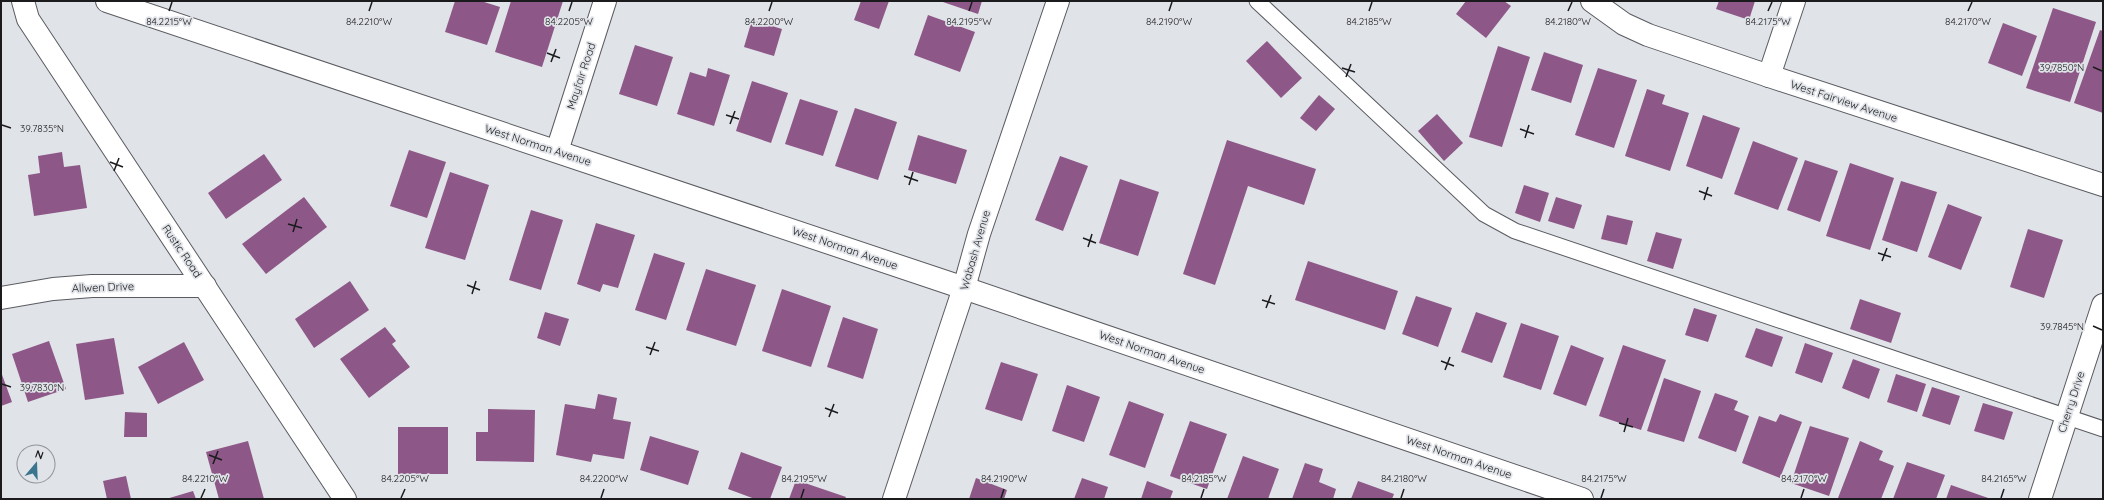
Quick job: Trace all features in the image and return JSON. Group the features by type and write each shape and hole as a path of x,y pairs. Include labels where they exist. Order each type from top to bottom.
{"street":[{"name":"Rustic Road","path":"23,1 28,19 345,499"},
{"name":"West Norman Avenue","path":"107,1 964,288 1582,499"},
{"name":"Mayfair Road","path":"557,151 605,1"},
{"name":"Wabash Avenue","path":"894,499 964,288 979,234 1058,1"},
{"name":"West Fairview Avenue","path":"1592,1 1624,24 1648,35 2103,185"},
{"path":"1769,76 1794,1"},
{"name":"Allwen Drive","path":"1,298 53,289 92,286 205,286"},
{"name":"Cherry Drive","path":"2040,499 2103,305"}],"lane":[{"path":"1257,1 1484,214 1515,231 2103,429"}],"building":[{"path":"455,1 481,1 500,7 487,45 445,32"},
{"path":"511,1 563,1 542,67 495,52"},
{"path":"861,1 889,1 879,29 854,20"},
{"path":"940,1 982,1 978,14"},
{"path":"1466,1 1504,1 1511,6 1486,38 1456,14"},
{"path":"1719,1 1755,1 1749,20 1716,9"},
{"path":"2053,8 2096,22 2070,102 2026,88"},
{"path":"928,15 975,32 960,72 914,55"},
{"path":"752,20 782,29 774,56 744,47"},
{"path":"2003,23 2037,36 2022,76 1988,63"},
{"path":"2100,30 2103,31 2103,113 2074,103"},
{"path":"1267,41 1302,78 1281,98 1246,61"},
{"path":"635,45 673,57 657,106 619,94"},
{"path":"1498,46 1530,57 1502,147 1469,137"},
{"path":"1544,52 1583,65 1571,103 1531,90"},
{"path":"708,68 730,75 714,126 677,114 690,72 706,77"},
{"path":"1598,68 1637,80 1614,148 1575,135"},
{"path":"752,81 788,93 771,143 736,131"},
{"path":"1647,89 1665,95 1662,104 1689,113 1670,171 1625,156"},
{"path":"1319,95 1335,109 1316,131 1300,118"},
{"path":"800,99 838,111 823,156 785,144"},
{"path":"855,108 897,122 878,180 835,166"},
{"path":"1437,114 1463,143 1444,161 1418,131"},
{"path":"1703,115 1740,128 1722,179 1686,166"},
{"path":"918,135 967,150 956,184 908,170"},
{"path":"1227,140 1316,169 1304,205 1248,186 1215,285 1183,274"},
{"path":"1753,141 1798,158 1778,210 1734,194"},
{"path":"409,150 446,162 427,218 390,206"},
{"path":"62,152 64,167 80,165 87,208 34,216 28,175 40,173 38,156"},
{"path":"264,154 282,180 226,219 208,193"},
{"path":"1060,156 1088,166 1063,231 1035,220"},
{"path":"1805,160 1838,171 1820,222 1787,210"},
{"path":"1850,163 1894,178 1870,250 1826,236"},
{"path":"450,172 489,185 465,260 425,248"},
{"path":"1120,179 1159,192 1138,256 1099,243"},
{"path":"1901,181 1937,192 1917,252 1882,240"},
{"path":"1524,185 1549,193 1540,222 1515,213"},
{"path":"304,197 327,227 266,274 242,244"},
{"path":"1556,197 1582,205 1574,229 1548,221"},
{"path":"1948,204 1982,217 1961,270 1928,257"},
{"path":"531,210 563,220 541,290 509,280"},
{"path":"1607,215 1633,221 1627,245 1601,239"},
{"path":"596,223 635,235 618,288 603,284 600,292 577,284"},
{"path":"2028,229 2063,240 2044,298 2010,287"},
{"path":"1656,232 1682,239 1673,269 1647,261"},
{"path":"654,253 685,263 666,320 635,310"},
{"path":"1308,261 1398,291 1385,330 1295,300"},
{"path":"706,269 756,285 736,346 686,330"},
{"path":"350,281 369,310 314,348 295,319"},
{"path":"782,289 831,306 811,367 762,351"},
{"path":"1416,296 1452,308 1438,347 1402,334"},
{"path":"1860,299 1901,313 1891,343 1850,329"},
{"path":"1694,308 1717,315 1708,342 1685,335"},
{"path":"545,312 569,319 560,346 537,338"},
{"path":"1476,312 1507,323 1492,363 1461,352"},
{"path":"843,317 878,329 863,379 827,367"},
{"path":"1521,323 1559,336 1541,390 1503,377"},
{"path":"385,327 396,341 392,344 410,367 369,398 340,359"},
{"path":"1756,328 1783,337 1772,367 1745,357"},
{"path":"114,338 124,394 85,400 76,344"},
{"path":"49,341 66,389 28,402 12,354"},
{"path":"184,342 204,380 158,404 138,367"},
{"path":"1805,343 1833,353 1822,383 1795,373"},
{"path":"1571,345 1604,358 1586,406 1553,394"},
{"path":"1623,345 1666,360 1641,430 1599,416"},
{"path":"1853,359 1880,369 1869,399 1842,388"},
{"path":"1001,362 1038,374 1022,421 985,409"},
{"path":"1,372 12,402 1,406"},
{"path":"1896,374 1926,384 1917,412 1887,402"},
{"path":"1664,378 1701,391 1684,442 1647,431"},
{"path":"1067,385 1100,397 1084,442 1052,431"},
{"path":"1932,387 1960,396 1950,425 1922,416"},
{"path":"1715,393 1738,401 1734,410 1749,416 1736,452 1698,438"},
{"path":"598,394 617,398 613,419 631,422 624,459 593,454 591,462 556,455 565,404 595,409"},
{"path":"1129,401 1164,414 1145,468 1109,455"},
{"path":"1983,403 2013,412 2004,440 1974,431"},
{"path":"488,409 535,410 534,462 476,461 476,432 488,432"},
{"path":"125,412 147,413 147,437 124,437"},
{"path":"1780,414 1802,422 1780,478 1742,463 1759,416 1776,422"},
{"path":"1190,421 1227,434 1207,489 1170,476"},
{"path":"1810,426 1849,438 1829,496 1791,483"},
{"path":"398,427 448,427 448,474 398,474"},
{"path":"650,436 699,451 688,485 640,470"},
{"path":"248,441 264,499 219,499 206,452"},
{"path":"1860,441 1883,451 1879,460 1894,466 1881,499 1838,498"},
{"path":"741,452 782,467 770,499 755,499 728,489"},
{"path":"1243,456 1279,469 1268,499 1227,499"},
{"path":"1907,462 1945,475 1936,499 1893,499"},
{"path":"1305,463 1323,469 1319,482 1336,489 1333,499 1292,499"},
{"path":"126,476 131,499 107,499 103,481"},
{"path":"976,478 1007,490 1004,499 969,499"},
{"path":"1082,478 1108,487 1104,499 1074,499"},
{"path":"796,480 846,497 845,499 789,499"},
{"path":"1147,481 1173,491 1170,499 1141,499"},
{"path":"1358,481 1394,494 1392,499 1351,499"},
{"path":"1951,485 1991,499 1946,499"},
{"path":"193,491 196,499 166,499"}]}
